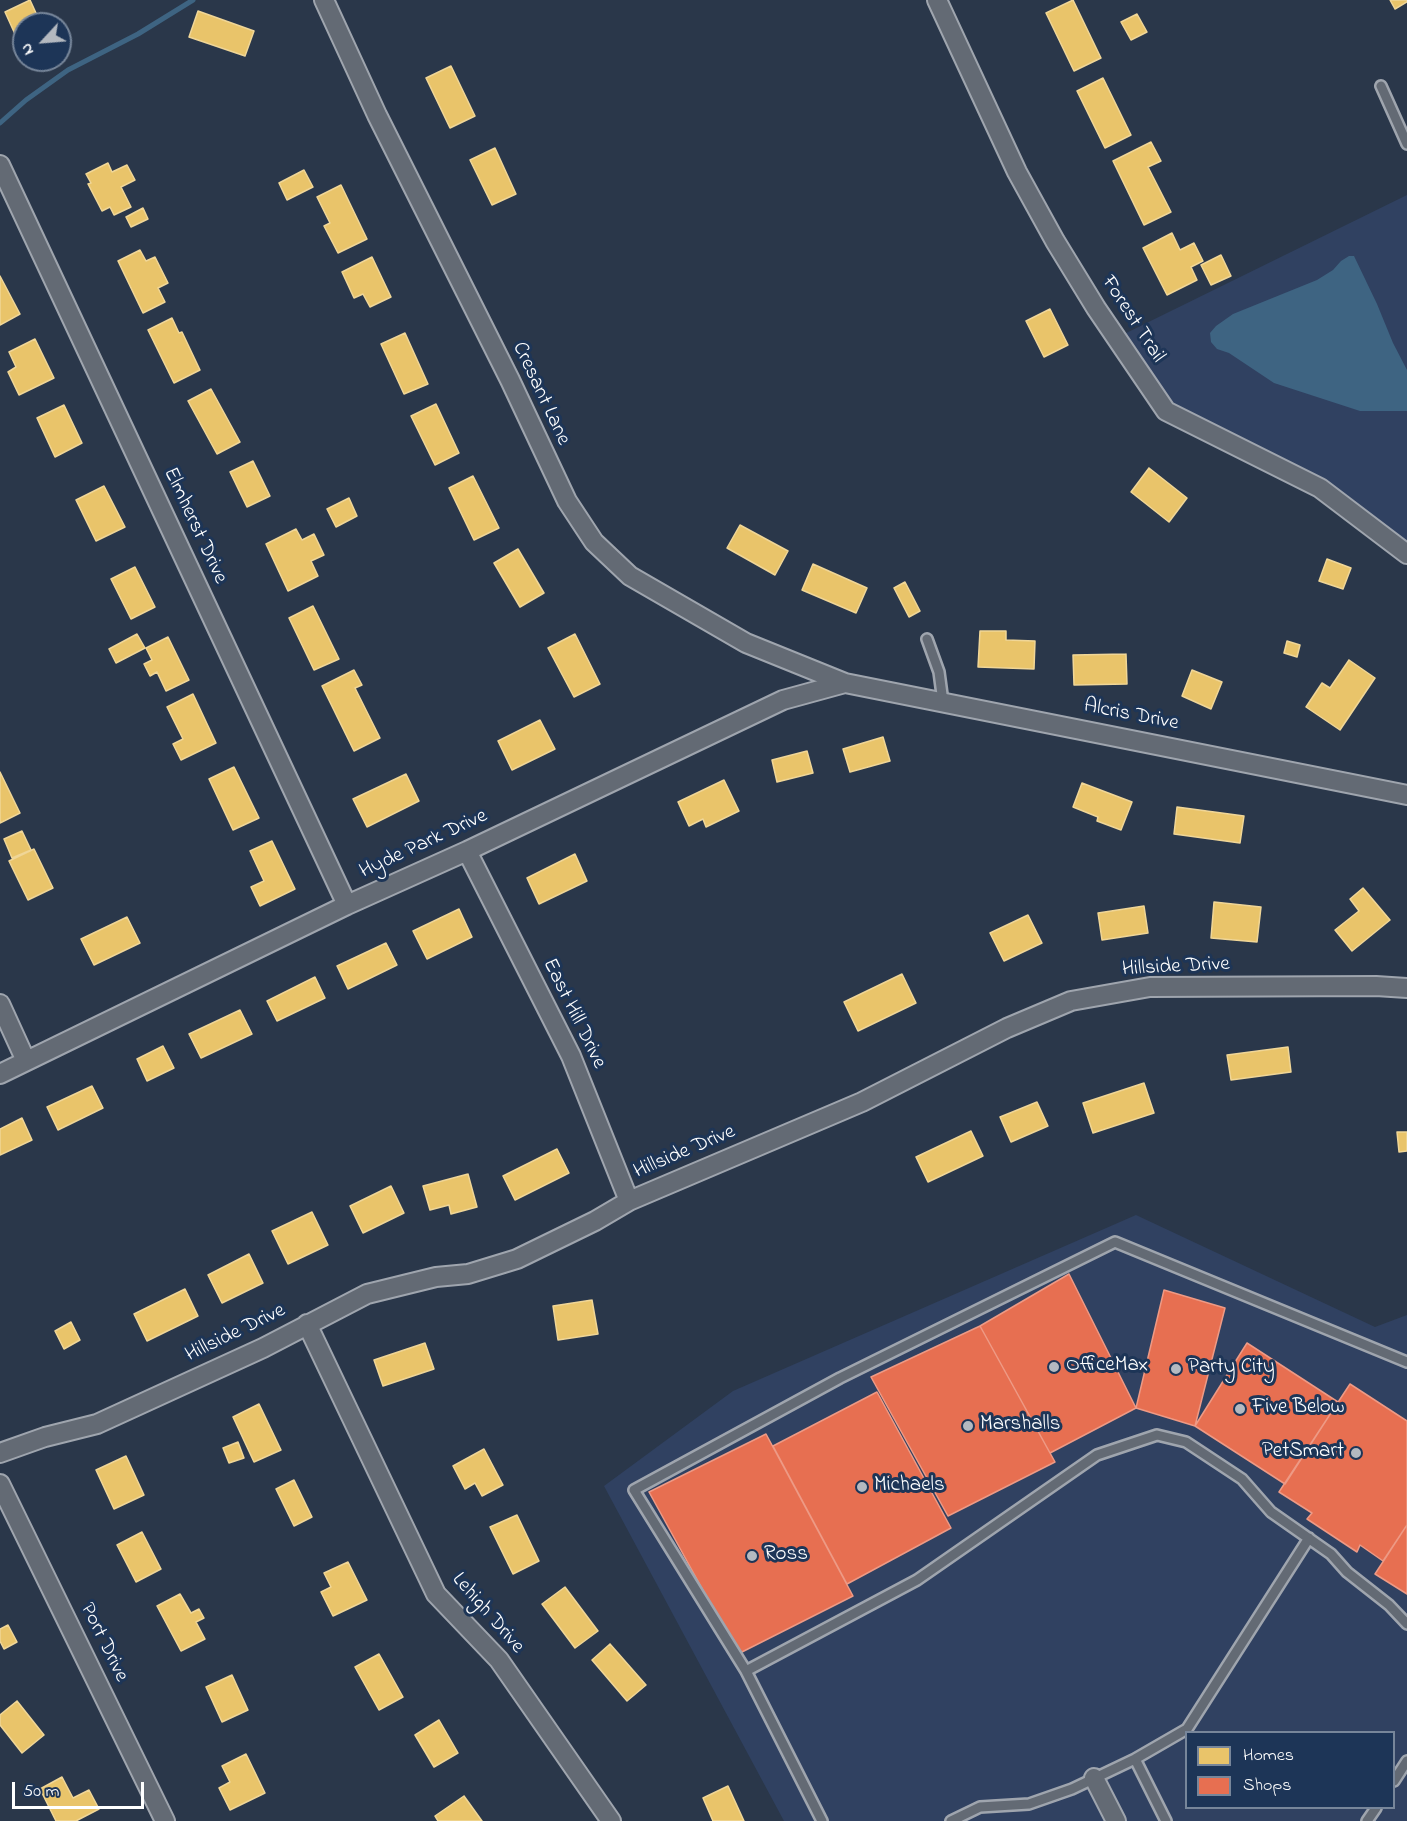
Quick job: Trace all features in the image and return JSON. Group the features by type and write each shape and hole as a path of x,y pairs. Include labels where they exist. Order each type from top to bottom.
{"street":[{"name":"Cresant Lane","path":"324,0 377,115 510,381 545,458 567,501 594,542 630,576 724,631 778,657 845,683"},
{"name":"Forest Trail","path":"937,0 1017,172 1096,308 1166,411 1320,488 1407,554"},
{"name":"Elmherst Drive","path":"0,165 347,905"},
{"name":"Alcris Drive","path":"845,683 1407,795"},
{"name":"Hyde Park Drive","path":"0,1074 347,905 467,851 783,699 845,683"},
{"name":"East Hill Drive","path":"467,851 571,1056 629,1201"},
{"name":"Hillside Drive","path":"0,1453 45,1437 97,1424 262,1348 367,1294 436,1278 468,1274 517,1259 595,1221 629,1201 862,1102 1007,1028 1071,1001 1150,987 1376,986 1407,988"},
{"path":"0,1005 26,1061"},
{"name":"Lehigh Drive","path":"307,1324 436,1594 499,1660 611,1821"},
{"name":"Port Drive","path":"0,1484 165,1821"},
{"path":"1094,1778 1116,1821"}],"lane":[{"path":"1381,86 1407,144"},
{"path":"927,639 939,672 943,702"},
{"path":"822,1821 746,1671 634,1490 840,1378 1115,1242 1407,1362"},
{"path":"746,1671 917,1580 1097,1455 1157,1435 1186,1442 1242,1479 1271,1512 1332,1554 1347,1572 1389,1605 1407,1624"},
{"path":"951,1821 980,1807 1029,1804 1072,1789 1135,1759 1187,1729 1310,1538"},
{"path":"1135,1759 1166,1821"},
{"path":"1395,1779 1407,1761"}],"shaded area":[{"path":"1407,195 1407,554 1320,488 1166,411 1116,338"},
{"path":"1349,256 1354,256 1407,370 1407,411 1360,411 1274,383 1229,353 1217,349 1211,342 1210,333 1233,314 1317,280"},
{"path":"1136,1215 1375,1327 1407,1315 1407,1821 784,1821 604,1486 733,1391"}],"building: Homes":[{"path":"30,0 36,12 12,12 12,27 5,12"},
{"path":"1073,0 1101,58 1074,71 1046,13"},
{"path":"1390,0 1407,0 1407,2 1395,9"},
{"path":"198,11 254,31 245,56 189,37"},
{"path":"1137,14 1147,32 1131,40 1121,22"},
{"path":"451,66 475,116 450,128 426,78"},
{"path":"1103,78 1131,135 1105,148 1077,91"},
{"path":"1151,142 1161,161 1148,167 1171,212 1144,225 1113,161"},
{"path":"495,148 516,194 492,205 470,160"},
{"path":"108,163 112,172 127,165 135,180 121,187 131,207 114,215 110,207 102,211 88,184 91,183 86,174"},
{"path":"304,170 313,187 287,200 279,183"},
{"path":"341,185 367,239 338,253 324,226 330,223 317,197"},
{"path":"143,208 148,219 131,227 126,217"},
{"path":"1172,233 1180,250 1194,243 1203,261 1191,267 1197,280 1167,295 1143,248"},
{"path":"140,250 146,261 155,257 168,283 158,288 165,302 143,313 118,261"},
{"path":"1221,255 1231,276 1211,285 1201,265"},
{"path":"372,257 391,297 370,307 363,294 354,298 342,272"},
{"path":"0,276 20,314 0,325"},
{"path":"1050,309 1068,345 1044,357 1026,321"},
{"path":"172,318 179,333 182,332 200,370 174,383 148,330"},
{"path":"405,333 428,384 404,394 381,344"},
{"path":"35,339 54,378 19,395 8,372 16,367 9,352"},
{"path":"211,389 240,442 217,454 188,401"},
{"path":"436,404 459,453 435,465 411,416"},
{"path":"64,405 82,443 55,457 37,418"},
{"path":"253,461 270,496 247,507 230,472"},
{"path":"1149,468 1187,498 1169,522 1131,492"},
{"path":"473,476 499,528 474,540 449,488"},
{"path":"104,486 125,527 96,541 76,500"},
{"path":"349,498 357,516 336,527 327,509"},
{"path":"740,525 788,551 775,575 727,548"},
{"path":"296,529 302,540 314,534 324,555 311,561 318,576 288,591 266,544"},
{"path":"518,549 544,593 520,607 494,563"},
{"path":"1327,559 1351,568 1343,589 1319,581"},
{"path":"813,564 867,588 856,613 802,590"},
{"path":"135,567 155,607 131,619 111,579"},
{"path":"905,582 920,611 909,617 894,588"},
{"path":"313,606 339,659 314,670 289,618"},
{"path":"980,631 1006,631 1006,640 1035,641 1034,669 978,667"},
{"path":"137,634 145,648 116,663 109,649"},
{"path":"575,634 600,684 574,697 548,648"},
{"path":"168,637 189,680 166,691 157,672 150,676 144,664 152,660 146,648"},
{"path":"1287,641 1300,645 1297,657 1284,653"},
{"path":"1126,654 1127,684 1074,685 1073,655"},
{"path":"1349,660 1375,678 1340,730 1306,707 1322,683 1330,688"},
{"path":"354,670 362,685 355,688 380,738 354,751 322,686"},
{"path":"1192,670 1222,682 1211,709 1182,696"},
{"path":"193,694 216,743 181,760 173,744 183,739 167,707"},
{"path":"540,720 555,749 512,770 498,741"},
{"path":"883,737 890,761 850,772 843,749"},
{"path":"807,751 813,773 777,782 772,760"},
{"path":"234,767 259,818 233,830 209,779"},
{"path":"0,772 20,813 0,823"},
{"path":"406,774 419,801 367,827 353,799"},
{"path":"724,780 739,811 706,827 703,819 689,826 678,802"},
{"path":"1082,783 1132,802 1121,830 1097,821 1098,817 1073,807"},
{"path":"1177,807 1244,816 1240,843 1174,834"},
{"path":"22,831 31,850 12,858 4,839"},
{"path":"272,841 295,889 260,906 251,887 264,881 250,851"},
{"path":"34,849 53,888 28,900 9,861"},
{"path":"575,854 587,881 539,904 527,878"},
{"path":"1363,888 1390,920 1352,951 1335,930 1359,911 1350,899"},
{"path":"1214,902 1261,907 1257,942 1211,938"},
{"path":"1144,906 1148,933 1102,940 1098,913"},
{"path":"459,909 472,937 427,959 413,931"},
{"path":"1028,915 1042,943 1004,961 990,933"},
{"path":"127,917 140,943 94,965 81,939"},
{"path":"386,943 397,965 348,989 337,966"},
{"path":"902,974 916,1003 858,1031 844,1002"},
{"path":"315,977 325,998 277,1021 267,1001"},
{"path":"240,1010 252,1034 201,1058 189,1034"},
{"path":"163,1046 174,1068 147,1081 137,1059"},
{"path":"1288,1047 1291,1072 1231,1080 1227,1055"},
{"path":"1144,1083 1154,1113 1093,1133 1083,1103"},
{"path":"92,1086 103,1108 58,1130 47,1107"},
{"path":"1037,1102 1048,1126 1011,1142 1000,1117"},
{"path":"22,1118 32,1140 0,1155 0,1129"},
{"path":"971,1131 983,1156 928,1182 916,1157"},
{"path":"1397,1132 1407,1132 1407,1151 1399,1152"},
{"path":"557,1149 569,1173 515,1200 503,1176"},
{"path":"468,1174 477,1207 451,1214 449,1205 430,1210 423,1186"},
{"path":"391,1186 404,1213 363,1233 350,1206"},
{"path":"312,1212 328,1245 288,1264 272,1231"},
{"path":"249,1254 263,1283 222,1303 208,1275"},
{"path":"185,1289 198,1316 147,1341 134,1314"},
{"path":"592,1300 598,1334 558,1340 553,1306"},
{"path":"71,1322 80,1340 64,1349 55,1331"},
{"path":"425,1343 434,1369 383,1386 374,1360"},
{"path":"259,1404 281,1450 254,1462 233,1417"},
{"path":"238,1442 244,1458 229,1463 223,1448"},
{"path":"484,1449 503,1485 482,1496 475,1483 465,1489 453,1466"},
{"path":"126,1456 144,1495 114,1509 96,1470"},
{"path":"294,1480 312,1517 294,1526 276,1489"},
{"path":"517,1515 539,1561 513,1574 490,1527"},
{"path":"142,1532 161,1569 136,1582 117,1545"},
{"path":"348,1562 367,1600 333,1616 321,1592 331,1587 324,1573"},
{"path":"565,1587 598,1631 575,1648 542,1604"},
{"path":"180,1594 191,1613 199,1609 204,1618 196,1622 205,1639 181,1651 157,1606"},
{"path":"8,1625 17,1642 4,1649 0,1641 0,1629"},
{"path":"610,1644 646,1685 627,1701 592,1660"},
{"path":"379,1654 403,1697 379,1710 355,1667"},
{"path":"232,1675 248,1710 222,1722 206,1687"},
{"path":"17,1701 44,1735 22,1753 0,1725 0,1715"},
{"path":"439,1720 458,1753 434,1767 415,1735"},
{"path":"246,1754 265,1793 230,1810 219,1788 230,1782 222,1766"},
{"path":"62,1777 73,1798 89,1790 99,1809 76,1821 56,1821 40,1789"},
{"path":"728,1786 744,1821 713,1821 703,1798"},
{"path":"464,1796 482,1821 438,1821 435,1816"}],"building: Shops":[{"path":"1069,1274 1136,1408 1050,1453 980,1326"},
{"path":"1164,1290 1225,1308 1195,1426 1136,1408"},
{"path":"980,1326 1055,1462 948,1516 871,1377"},
{"path":"1247,1343 1338,1402 1285,1484 1195,1426"},
{"name":"PetSmart","path":"1350,1384 1407,1421 1407,1525 1383,1561 1360,1545 1357,1552 1307,1519 1312,1513 1279,1492"},
{"name":"Michaels","path":"877,1392 951,1528 847,1584 773,1446"},
{"path":"766,1434 853,1596 738,1654 649,1492"},
{"path":"1407,1525 1407,1594 1375,1574"}],"waterway":[{"path":"0,123 26,100 68,70 138,34 193,0"}],"place":[{"name":"OfficeMax","path":"1054,1367"},
{"name":"Party City","path":"1176,1369"},
{"name":"Five Below","path":"1240,1409"},
{"name":"Marshalls","path":"968,1426"},
{"name":"PetSmart","path":"1356,1453"},
{"name":"Michaels","path":"862,1487"},
{"name":"Ross","path":"752,1556"}]}
